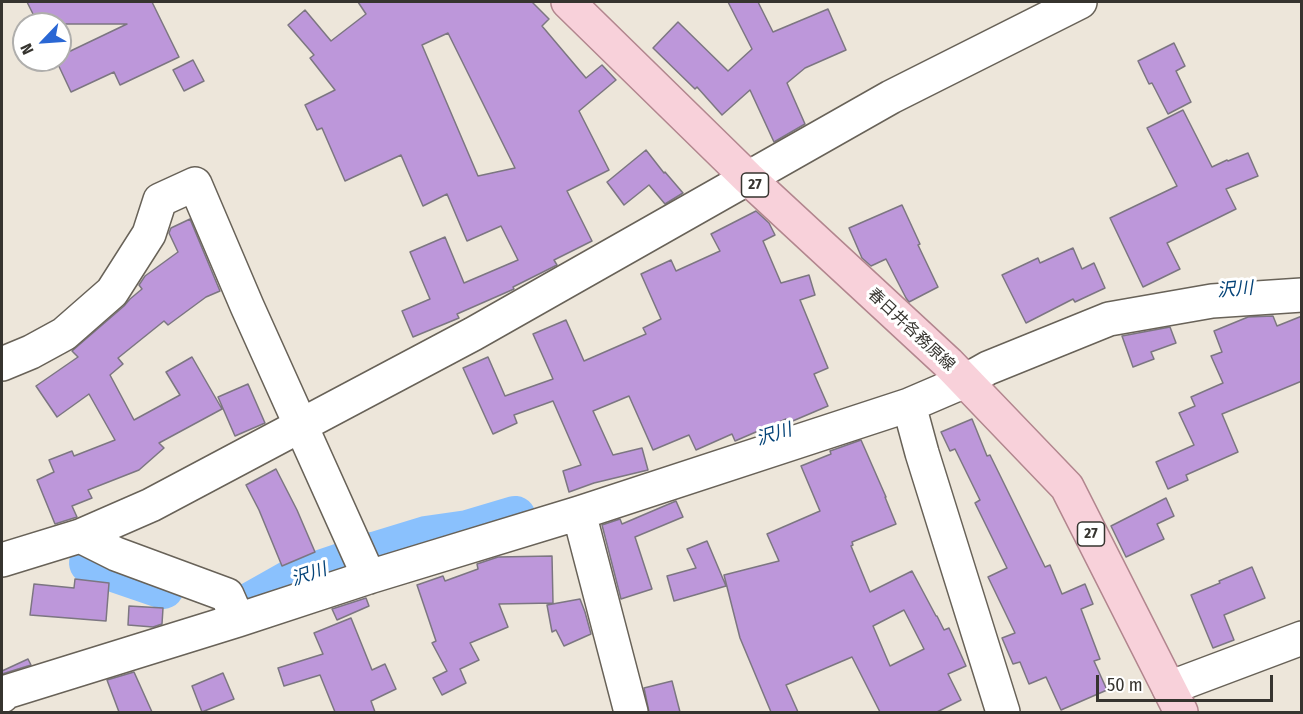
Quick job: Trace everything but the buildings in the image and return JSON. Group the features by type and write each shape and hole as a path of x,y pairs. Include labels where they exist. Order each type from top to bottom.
{"main road":[{"name":"春日井各務原線","path":"568,2 748,178 956,372 1066,487 1175,700"}],"street":[{"path":"2,560 80,536 151,505 473,333 891,97 1080,2"},
{"path":"2,364 31,352 64,334 112,292 150,234 160,200 195,184 247,306 369,577"},
{"path":"2,696 6,692 579,513 909,405 956,372 988,368 1109,319 1212,301 1302,295"},
{"path":"909,405 1003,712"},
{"path":"579,513 631,712"},
{"path":"80,536 116,554 227,595 238,620"},
{"path":"1175,700 1302,639"}],"waterway":[{"name":"沢川","path":"249,604 288,582 377,552 426,537 468,531 515,517"},
{"name":"沢川","path":"90,563 163,588"}]}
